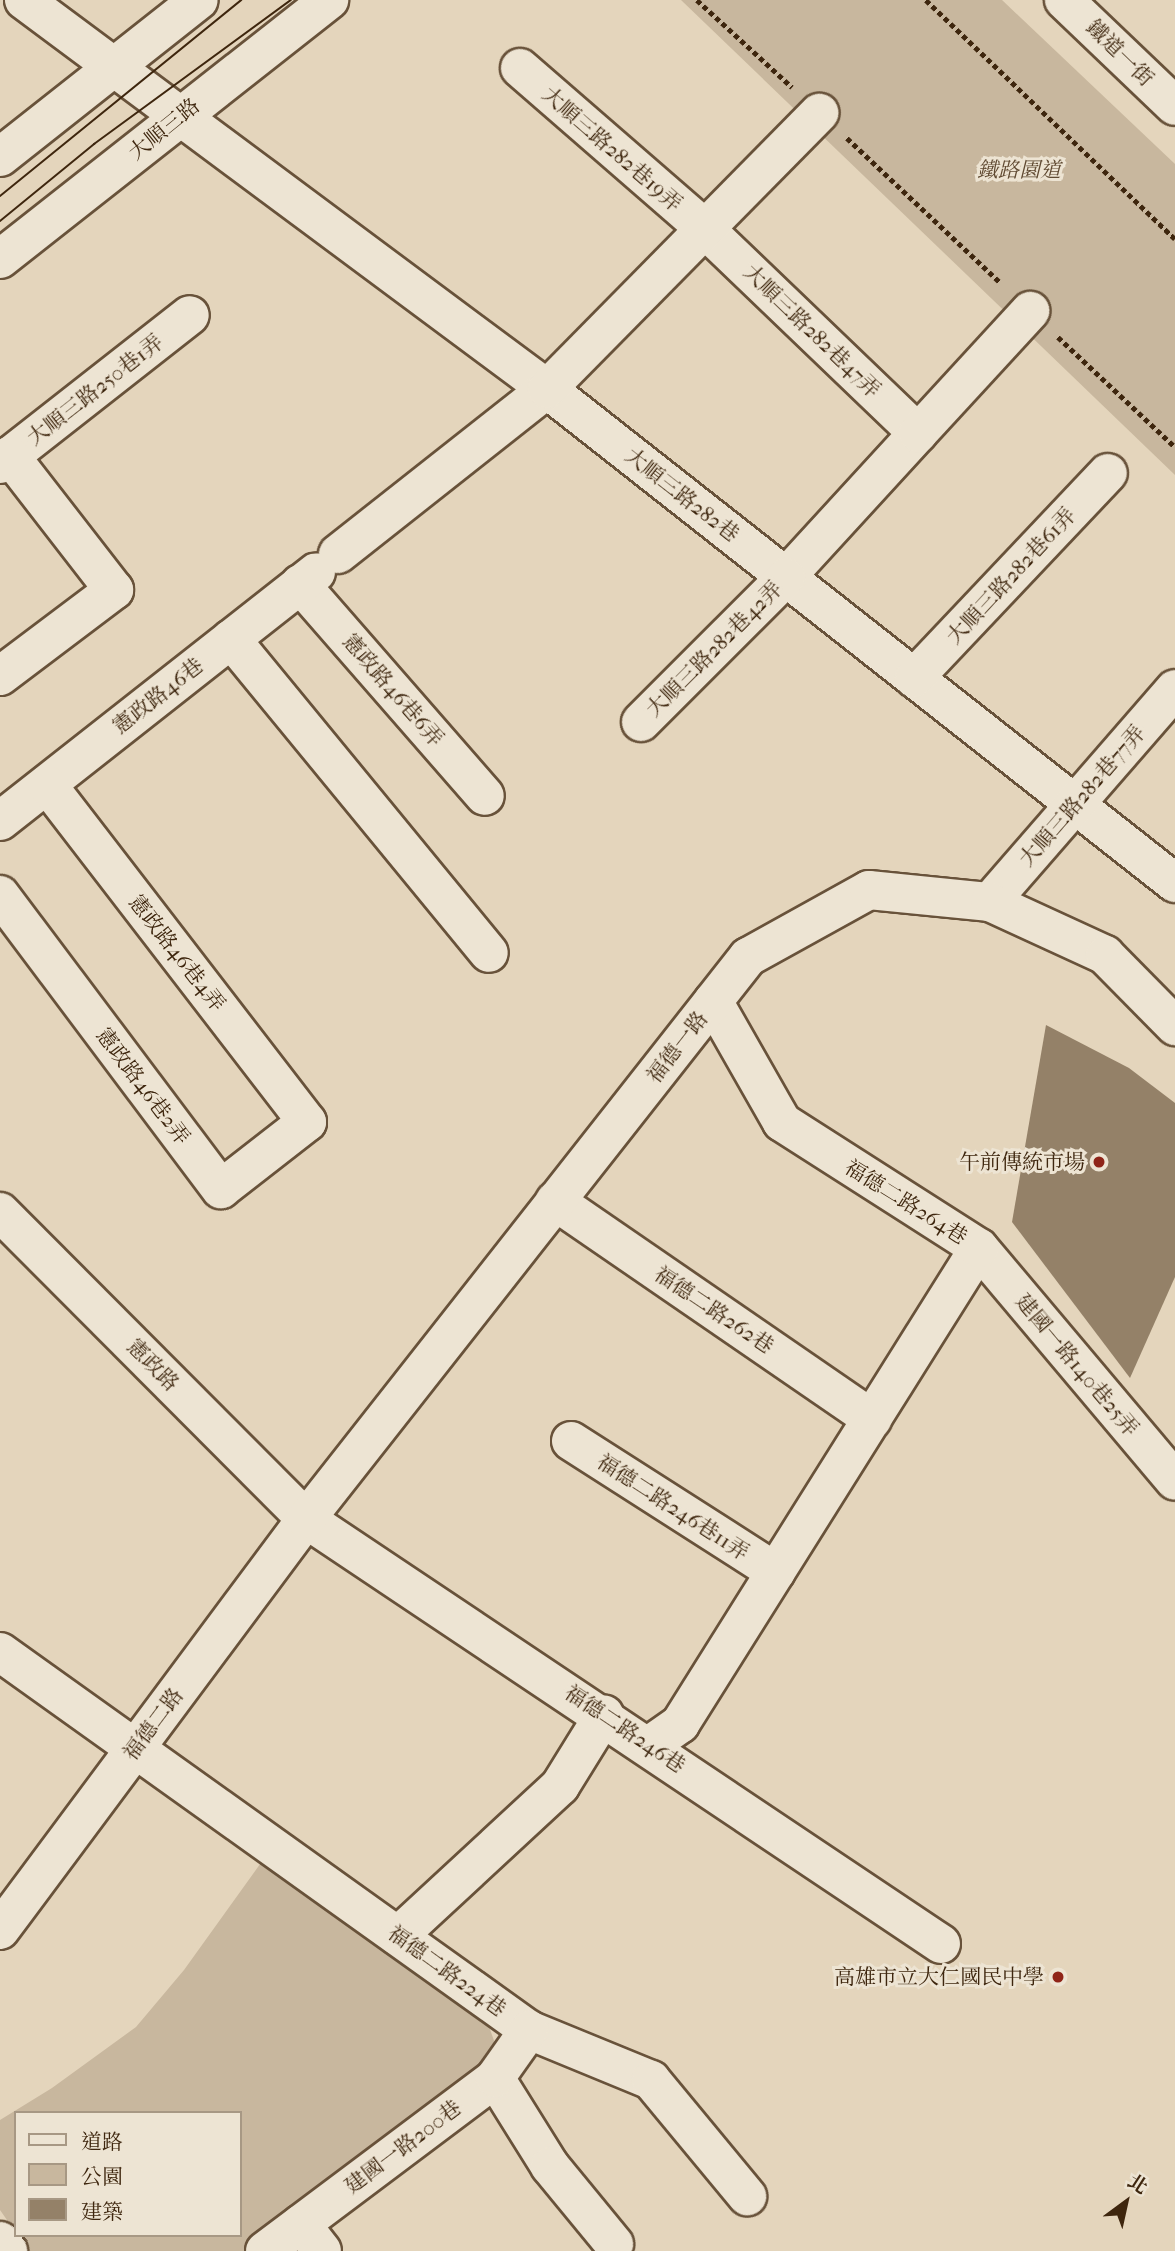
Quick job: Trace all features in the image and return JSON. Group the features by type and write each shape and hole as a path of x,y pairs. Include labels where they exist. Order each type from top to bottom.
{"street":[{"name":"大順三路282巷","path":"24,0 547,389 1175,883"},
{"path":"0,157 199,0"},
{"name":"大順三路","path":"0,259 329,0"},
{"name":"鐵道一街","path":"1064,0 1175,106"},
{"name":"大順三路282巷19弄","path":"520,68 705,229"},
{"path":"547,389 819,113"},
{"name":"大順三路282巷47弄","path":"705,229 918,433"},
{"path":"786,577 1030,311"},
{"name":"大順三路250巷1弄","path":"5,460 190,315"},
{"name":"憲政路46巷","path":"0,821 547,389"},
{"path":"0,676 114,590 5,460"},
{"name":"大順三路282巷61弄","path":"914,678 1108,473"},
{"name":"憲政路46巷6弄","path":"318,570 485,796"},
{"name":"大順三路282巷42弄","path":"641,722 786,577"},
{"path":"231,639 489,953"},
{"name":"大順三路282巷77弄","path":"990,902 1175,689"},
{"name":"憲政路46巷4弄","path":"47,784 307,1122"},
{"name":"福德一路","path":"306,1519 748,957 869,890 990,902 1105,956 1175,1026"},
{"name":"憲政路46巷2弄","path":"0,895 221,1189 307,1122"},
{"name":"福德二路264巷","path":"713,1001 782,1122 979,1248 872,1419"},
{"name":"福德二路262巷","path":"555,1201 872,1419"},
{"name":"憲政路","path":"0,1212 306,1519"},
{"name":"建國一路140巷25弄","path":"979,1248 1175,1481"},
{"path":"650,1745 680,1724 872,1419"},
{"name":"福德二路246巷11弄","path":"571,1441 776,1572"},
{"name":"福德二路246巷","path":"306,1519 650,1745 941,1944"},
{"name":"福德二路","path":"0,1930 306,1519"},
{"name":"福德二路224巷","path":"0,1653 136,1746 529,2030 651,2080 747,2196"},
{"path":"398,1936 561,1786 604,1715"},
{"name":"建國一路200巷","path":"265,2251 311,2238 495,2078 529,2030"},
{"path":"495,2078 550,2166 614,2244"},
{"path":"0,2241 8,2251"}],"path":[{"path":"697,0 1175,447"},
{"path":"926,0 1175,239"}],"green space":[{"name":"鐵路園道","path":"681,0 1002,0 1175,164 1175,475"},
{"path":"263,1860 486,2018 498,2052 248,2251 29,2251 19,2237 242,2237 242,2111 15,2111 52,2088 136,2027 184,1970"},
{"path":"14,2111 14,2230 0,2210 0,2120"}],"building":[{"name":"午前傳統市場","path":"1046,1025 1129,1068 1175,1103 1175,1277 1130,1378 1012,1222"}],"tram line":[{"path":"0,196 241,0"},
{"path":"0,221 94,144 291,0"}],"place":[{"name":"午前傳統市場","path":"1099,1162"},
{"name":"高雄市立大仁國民中學","path":"1058,1977"}]}
